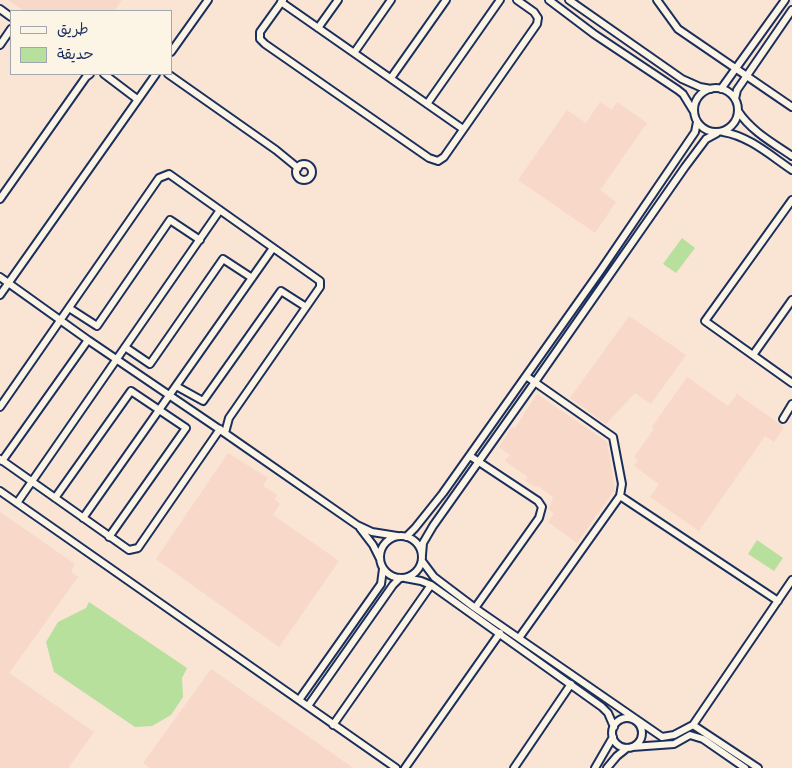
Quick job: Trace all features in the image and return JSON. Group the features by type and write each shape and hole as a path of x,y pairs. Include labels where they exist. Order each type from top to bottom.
{"street":[{"path":"172,51 208,0"},
{"path":"318,28 338,0"},
{"path":"354,53 392,0"},
{"path":"391,78 446,0"},
{"path":"427,104 500,0"},
{"path":"464,129 282,1 260,32 260,39 265,44 429,158 438,161 444,157 464,129 537,24 538,18 534,12 517,0"},
{"path":"549,0 594,34 683,94 698,122 706,130 735,134 792,170"},
{"path":"569,0 682,79 700,87 721,89 735,98"},
{"path":"657,0 678,29 792,107"},
{"path":"721,89 785,0"},
{"path":"0,9 10,17"},
{"path":"792,10 746,76 737,90 735,98 738,112 745,122 792,156"},
{"path":"0,46 10,31"},
{"path":"0,199 85,75"},
{"path":"105,75 137,99"},
{"path":"0,296 155,75"},
{"path":"169,75 276,150 298,168"},
{"path":"694,112 698,97 711,89"},
{"path":"308,706 393,585 402,578 416,572 422,558 423,543 433,526 685,167 706,139 733,124 738,112"},
{"path":"406,536 415,528 470,456 601,270 695,132 698,122"},
{"path":"0,407 159,178 169,174 320,281 320,287 138,548 129,550 1,460 88,340"},
{"path":"792,200 705,321 792,383"},
{"path":"17,503 220,210"},
{"path":"69,308 97,326 170,220 200,240"},
{"path":"83,518 273,248"},
{"path":"125,347 150,364 223,259 252,278"},
{"path":"0,277 88,340 357,525 372,532 406,536 417,543 422,558 434,577 475,608 662,737 674,735 693,725 792,580"},
{"path":"176,386 203,401 281,292 306,307"},
{"path":"753,355 792,300"},
{"path":"519,638 620,496 622,484 613,437 526,376"},
{"path":"55,498 131,391 186,428 109,537"},
{"path":"783,419 792,404"},
{"path":"220,430 229,418"},
{"path":"470,456 538,501 542,507 539,518 475,608"},
{"path":"0,491 396,768"},
{"path":"620,496 778,601"},
{"path":"299,700 381,584 383,569 380,560 373,545 357,525"},
{"path":"380,560 380,553 386,542 397,536"},
{"path":"383,569 391,576 421,580 431,585 571,684 608,713 614,727 613,737 595,768"},
{"path":"333,725 431,585"},
{"path":"405,768 500,633"},
{"path":"514,768 571,684"},
{"path":"607,768 617,756 640,742 642,732 636,720 628,718 619,720 614,727"},
{"path":"693,725 758,768"},
{"path":"613,737 618,745 630,748 674,744 690,736 703,739 745,768"}],"shaded area":[{"path":"8,0 122,0 115,10 23,10"},
{"path":"600,102 612,110 617,102 647,123 600,190 616,202 595,233 518,180 567,110 586,123"},
{"path":"629,316 686,355 651,404 635,393 606,424 570,398"},
{"path":"687,377 728,406 737,394 784,427 774,442 765,436 699,531 650,497 659,484 634,466 638,460 634,457 654,429 652,427"},
{"path":"537,394 607,442 615,489 577,543 548,522 554,514 549,509 553,497 538,486 536,487 525,481 528,477 505,461 510,455 499,447 512,427 515,428"},
{"path":"228,453 268,478 263,486 277,495 274,499 280,504 273,515 339,561 279,647 156,559"},
{"path":"0,512 75,564 71,572 78,577 9,673 94,732 68,768 0,768"},
{"path":"211,669 353,768 150,768 143,763"}],"green space":[{"path":"682,238 695,248 676,273 663,264"},
{"path":"757,540 783,558 774,571 748,554"},
{"path":"89,602 187,668 182,678 183,697 171,715 152,726 135,727 54,672 46,642 58,622 86,608"}]}
